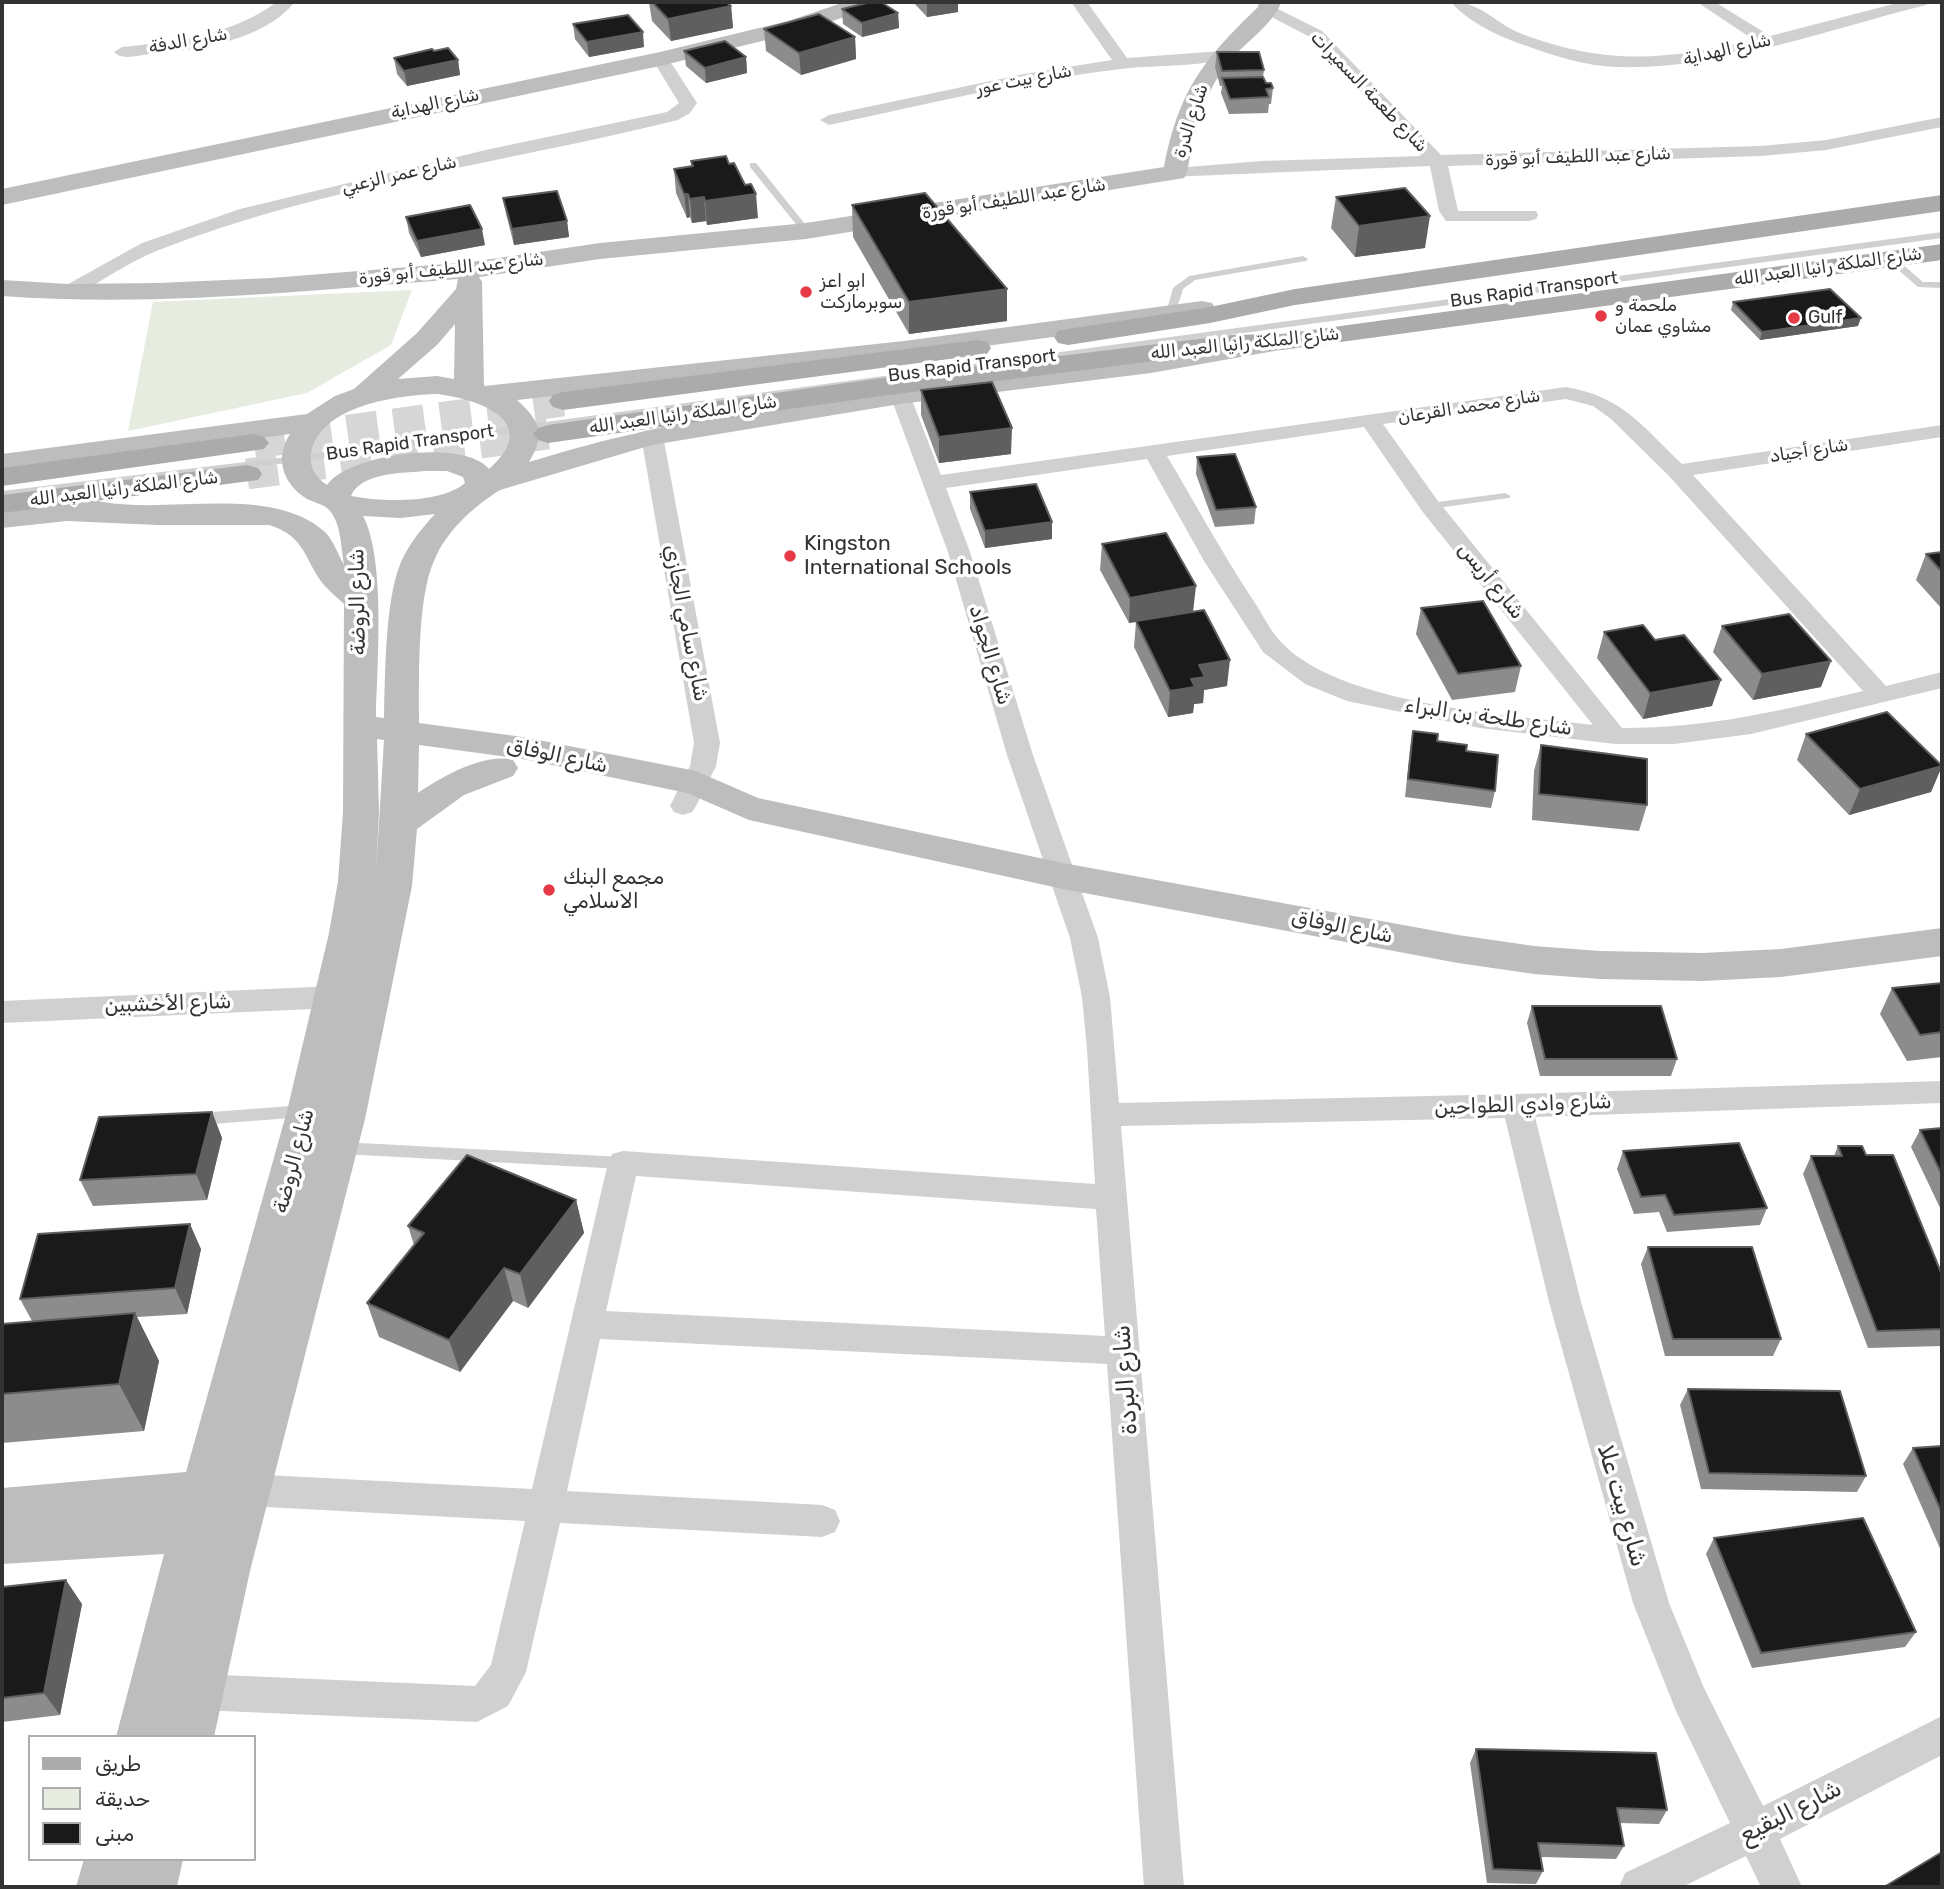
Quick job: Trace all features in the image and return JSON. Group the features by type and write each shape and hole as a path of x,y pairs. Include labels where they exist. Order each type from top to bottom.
{"main road":[{"name":"شارع الملكة رانيا العبد الله","path":"570,393 1118,331 1295,297 1942,203"},
{"name":"شارع الملكة رانيا العبد الله","path":"531,427 1231,343 1282,342 1942,252"},
{"name":"شارع الملكة رانيا العبد الله","path":"2,477 254,443"},
{"name":"شارع الملكة رانيا العبد الله","path":"2,504 247,474"}],"street":[{"name":"شارع الدفة","path":"122,52 200,43 229,36 254,26 288,2"},
{"name":"شارع الهداية","path":"2,197 660,59 795,26 866,2"},
{"path":"1079,2 1121,62"},
{"name":"شارع الهداية","path":"1459,2 1514,36 1553,51 1596,60 1635,64 1685,61 1920,2"},
{"path":"1704,2 1766,41"},
{"name":"شارع الدرة","path":"1175,173 1191,110 1206,76 1269,5"},
{"name":"شارع طعمة السميرات","path":"1269,5 1308,28 1323,41 1438,163"},
{"name":"شارع بيت عور","path":"829,120 1044,75 1121,62 1221,56"},
{"name":"شارع عمر الزعبي","path":"68,292 136,253 187,232 235,217 463,160 672,116 684,110 688,103 660,59"},
{"name":"شارع عبد اللطيف أبو قورة","path":"2,288 68,292 469,281 600,251 806,231 1175,173 1262,166 1438,163 1761,151 1826,145 1942,122"},
{"path":"1438,163 1448,211 1453,216 1529,215"},
{"path":"469,281 469,352 477,391"},
{"path":"363,396 427,339 469,281"},
{"path":"1282,342 1151,365 900,395 652,436 603,448 439,503 401,509 369,508 340,502 300,465 300,441 316,422 363,396 419,385 477,391 570,393 1295,297"},
{"path":"469,352 486,371 498,376 537,383 570,393"},
{"path":"477,391 513,410 531,427"},
{"name":"شارع محمد القرعان","path":"935,483 1536,396 1575,394 1607,407 1677,471 1880,694"},
{"name":"شارع الجواد","path":"900,395 959,552 1020,755 1063,876"},
{"path":"2,463 316,422"},
{"name":"شارع أريس","path":"1371,422 1430,506 1615,736"},
{"name":"شارع الروضة","path":"143,1735 222,1509 336,1148 393,886 399,824 404,652 409,591 416,563 443,521 481,487 511,466 531,427"},
{"name":"شارع أجياد","path":"1677,471 1942,431"},
{"name":"شارع سامي الجازي","path":"652,436 705,717 707,743 703,766 690,795"},
{"name":"شارع طلحة بن البراء","path":"1153,450 1261,633 1284,658 1314,680 1356,695 1449,715 1615,736 1674,736 1751,726 1942,680"},
{"path":"340,502 337,496 343,482 363,472 444,461 457,461 476,469 481,487"},
{"path":"2,519 67,512 300,465"},
{"name":"شارع الروضة","path":"188,1735 199,1692 222,1509 334,998 357,881 361,602 357,540 340,502"},
{"path":"67,512 158,516 246,514 280,519 302,529 315,540 336,579 361,602"},
{"name":"شارع الوفاق","path":"359,739 523,748 690,795 1063,876 1534,960 1600,965 1702,967 1781,962 1942,942"},
{"name":"شارع الوفاق","path":"401,743 500,768 690,795"},
{"path":"399,824 451,787 500,768"},
{"name":"شارع البردة","path":"1063,876 1084,937 1093,977 1102,1049 1164,1887"},
{"name":"شارع الأخشبين","path":"2,1012 334,998"},
{"name":"شارع وادي الطواحين","path":"1105,1115 1517,1106 1942,1092"},
{"name":"شارع بيت علا","path":"1517,1106 1565,1302 1616,1488 1651,1602 1689,1698 1782,1887"},
{"path":"199,1692 477,1704 486,1701 500,1688 510,1665 623,1163 1112,1197"},
{"path":"585,1324 1124,1351"},
{"path":"2,1510 545,1507 822,1521"},
{"path":"2,1542 222,1509"},
{"name":"شارع البقيع","path":"1639,1887 1942,1735"},
{"path":"104,1887 110,1861"},
{"path":"149,1887 156,1861"}],"lane":[{"path":"753,165 806,231"},
{"name":"Bus Rapid Transport","path":"2,492 300,465 531,427 1942,233"},
{"path":"1171,313 1178,288 1192,278 1303,259"},
{"path":"1891,259 1920,285 1942,285"},
{"path":"1430,506 1505,496"},
{"path":"212,1118 308,1111"},
{"path":"336,1148 623,1163"}],"green space":[{"path":"412,290 391,345 307,393 128,431 153,302"}],"building":[{"path":"652,2 726,2 731,6 668,19"},
{"path":"881,2 898,13 862,23 842,9"},
{"path":"819,14 855,37 799,53 764,29"},
{"path":"628,15 643,32 587,42 573,24"},
{"path":"725,41 746,57 705,68 684,51"},
{"path":"448,48 458,60 404,71 394,58 432,49 434,51"},
{"path":"1217,52 1259,52 1264,70 1222,71"},
{"path":"1263,77 1273,88 1266,89 1269,97 1230,99 1222,78"},
{"path":"726,156 729,164 734,163 745,185 751,184 756,194 705,201 704,197 690,199 688,194 684,194 674,169 693,166 691,161"},
{"path":"1405,188 1430,216 1359,226 1336,197"},
{"path":"557,191 567,221 512,229 503,198"},
{"path":"925,193 1007,289 909,302 852,205"},
{"path":"470,205 482,229 417,241 406,217"},
{"name":"Gulf","path":"1830,289 1861,318 1762,332 1733,302"},
{"path":"992,382 1012,428 939,437 921,390"},
{"path":"1235,454 1256,507 1216,510 1197,457"},
{"path":"1036,484 1052,522 985,531 970,492"},
{"path":"1166,533 1196,586 1130,598 1102,544"},
{"path":"1942,552 1942,572 1926,554"},
{"path":"1483,601 1521,666 1458,674 1421,608"},
{"path":"1204,610 1230,660 1199,665 1205,677 1191,679 1195,687 1170,691 1136,621"},
{"path":"1789,614 1831,661 1762,674 1722,626"},
{"path":"1643,625 1655,640 1684,635 1721,680 1650,693 1604,632"},
{"path":"1887,712 1942,766 1860,789 1806,734"},
{"path":"1413,731 1438,734 1437,741 1467,745 1466,751 1498,755 1495,791 1408,779"},
{"path":"1541,745 1647,759 1647,805 1539,794"},
{"path":"1942,983 1942,1032 1920,1035 1892,988"},
{"path":"1532,1006 1661,1006 1677,1059 1545,1059"},
{"path":"212,1112 196,1174 80,1180 99,1117"},
{"path":"1942,1128 1942,1175 1920,1130"},
{"path":"1739,1143 1767,1208 1674,1215 1665,1195 1641,1197 1623,1151"},
{"path":"1838,1146 1862,1146 1866,1155 1893,1155 1942,1275 1942,1329 1877,1331 1811,1156 1842,1156"},
{"path":"467,1155 576,1200 520,1274 504,1268 449,1340 367,1303 424,1233 408,1226"},
{"path":"190,1224 175,1288 20,1299 38,1234"},
{"path":"1648,1247 1752,1247 1781,1339 1673,1339"},
{"path":"135,1313 119,1384 2,1394 2,1324"},
{"path":"1688,1389 1840,1391 1866,1476 1709,1473"},
{"path":"1942,1446 1942,1513 1913,1448"},
{"path":"1863,1518 1916,1632 1761,1653 1714,1538"},
{"path":"66,1580 44,1693 2,1698 2,1587"},
{"path":"1476,1749 1656,1753 1667,1810 1617,1808 1624,1846 1538,1843 1543,1871 1493,1869"},
{"path":"1942,1852 1942,1887 1884,1887"}],"tunnel":[{"path":"254,443 563,401"},
{"path":"247,474 548,434"}],"place":[{"name":"ابو اعز سوبرماركت","path":"806,292"},
{"name":"ملحمة و مشاوي عمان","path":"1601,316"},
{"name":"Gulf","path":"1794,318"},
{"name":"Kingston International Schools","path":"790,556"},
{"name":"مجمع البنك الاسلامي","path":"549,890"}]}
